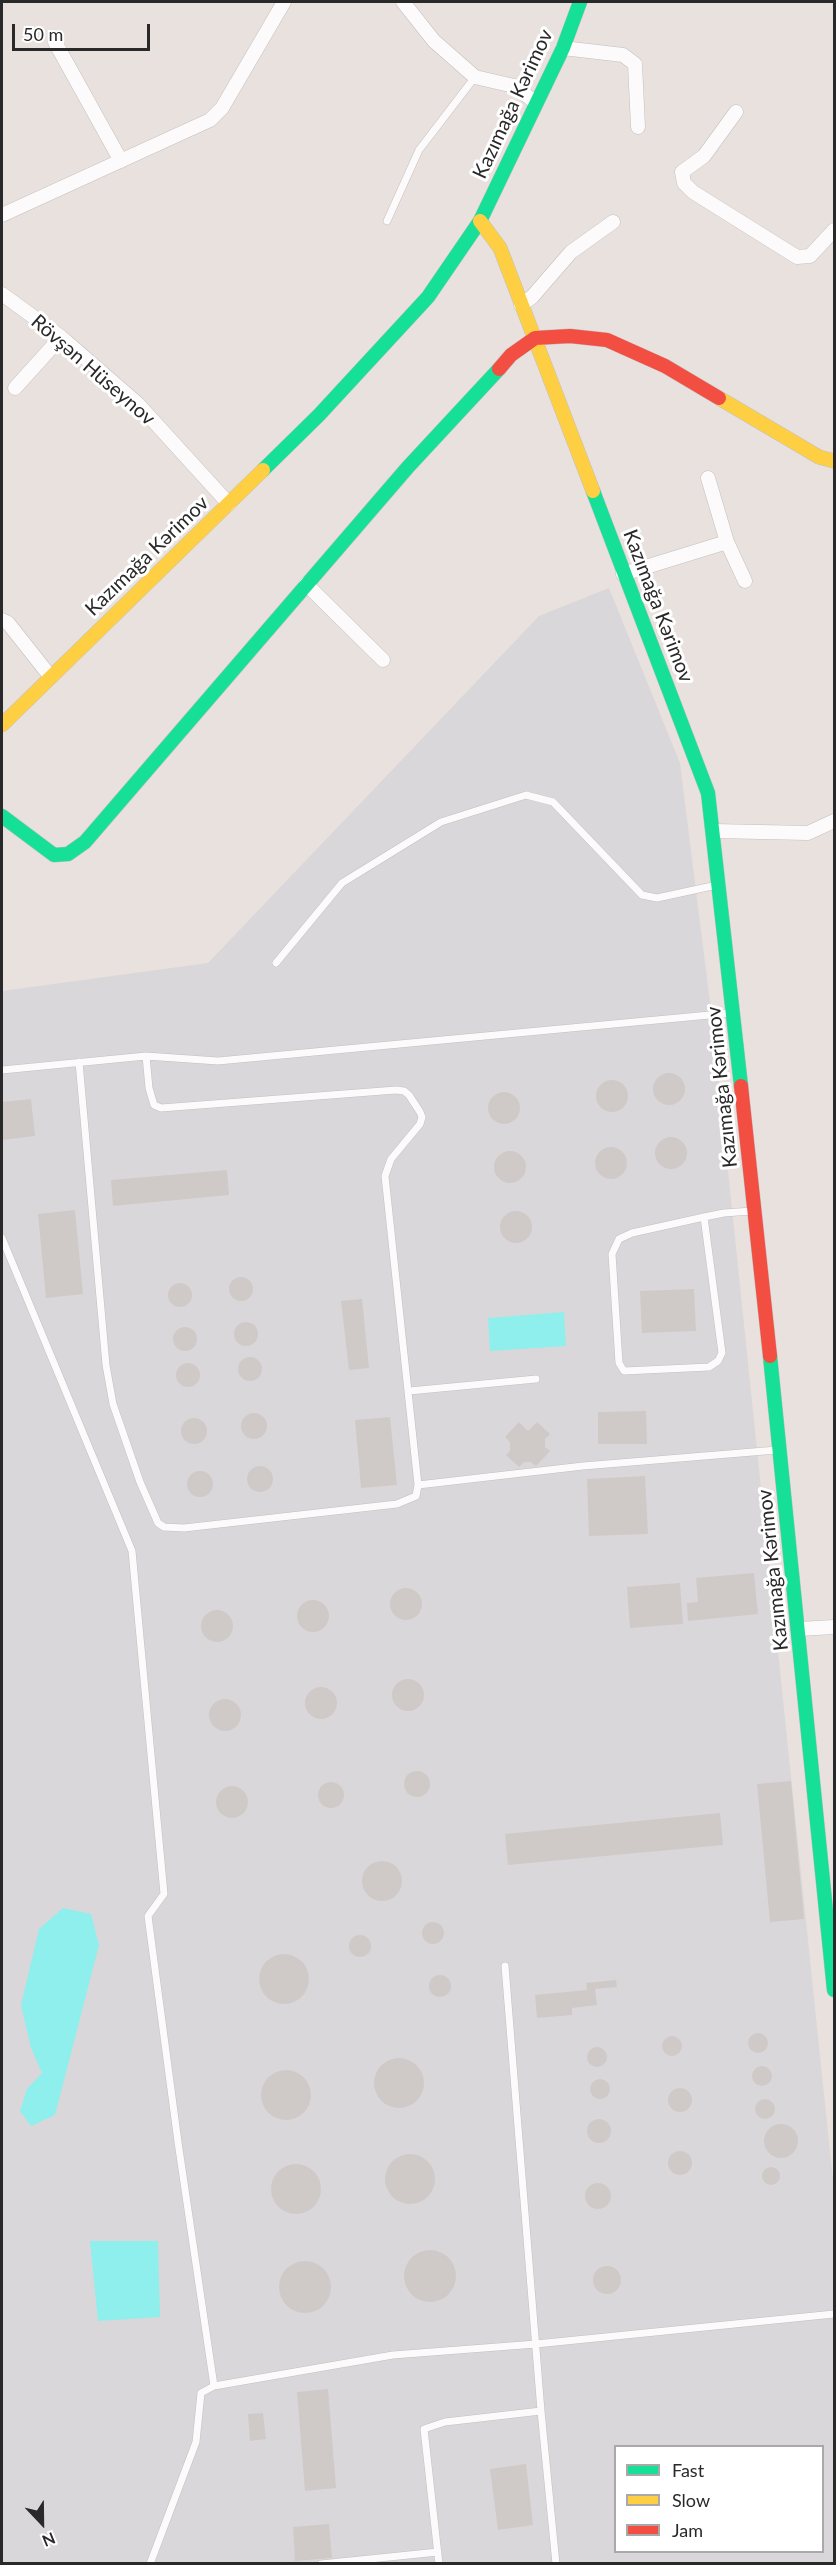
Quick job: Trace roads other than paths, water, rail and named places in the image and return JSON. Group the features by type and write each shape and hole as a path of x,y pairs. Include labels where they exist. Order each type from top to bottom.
{"street":[{"path":"2,215 210,120 222,108 284,2"},
{"path":"404,2 434,41 475,77 514,86 535,102"},
{"name":"Kazımağa Kərimov","path":"2,725 318,415 428,297 480,222 535,102 563,48 580,2"},
{"path":"56,42 121,161"},
{"path":"563,48 623,55 634,64 638,128"},
{"path":"736,112 704,156 682,172 684,183 693,192 797,257 810,256 834,230"},
{"name":"Kazımağa Kərimov","path":"480,222 500,248 623,574 697,759 708,793 734,1013 799,1629 834,1990"},
{"path":"521,305 532,297 570,252 613,222"},
{"name":"Rövşən Hüseynov","path":"2,294 61,337 138,404 229,504"},
{"path":"2,816 54,855 68,854 85,842 408,467 511,355 535,338 570,336 607,340 665,366 799,446 819,457 834,461"},
{"path":"15,388 61,337"},
{"path":"708,478 727,542 744,581"},
{"path":"623,574 727,542"},
{"path":"306,584 383,660"},
{"path":"2,620 8,623 50,676"},
{"path":"714,831 808,833 834,821"},
{"path":"799,1629 834,1627"}],"lane":[{"path":"387,221 419,150 475,77"},
{"path":"276,963 342,883 441,822 526,795 553,802 642,895 657,898 720,885"},
{"path":"2,1070 146,1056 218,1061 734,1013"},
{"path":"79,1062 106,1365 113,1404 140,1482 158,1522 164,1527 184,1528 397,1504 416,1496 418,1485 409,1391 385,1176 391,1159 420,1124 422,1117 409,1095 404,1090 396,1090 161,1108 154,1105 149,1088 146,1056"},
{"path":"704,1217 722,1353 718,1361 709,1367 624,1371 619,1363 612,1254 619,1239 632,1233 704,1217 754,1211"},
{"path":"2,1238 132,1551 164,1894 148,1916 179,2153 214,2386"},
{"path":"409,1391 536,1379"},
{"path":"418,1485 583,1466 780,1449"},
{"path":"505,1966 541,2411 556,2564"},
{"path":"150,2564 196,2442 201,2393 214,2386 342,2362 393,2355 536,2344 834,2314"},
{"path":"439,2564 424,2429 446,2422 541,2411"},
{"path":"321,2564 438,2552"}],"water":[{"path":"564,1312 566,1346 490,1351 488,1318"},
{"path":"63,1908 91,1914 99,1945 55,2115 31,2126 20,2111 27,2089 42,2073 31,2048 21,2005 39,1929"},
{"path":"90,2241 158,2241 160,2317 98,2321"}]}
